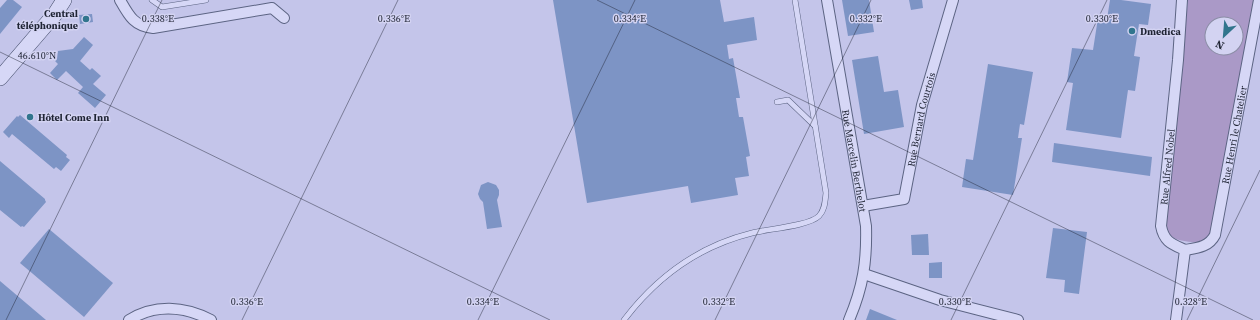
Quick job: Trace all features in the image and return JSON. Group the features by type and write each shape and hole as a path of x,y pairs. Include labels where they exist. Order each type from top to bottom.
{"main road":[{"path":"1,73 55,14 64,0"}],"street":[{"path":"120,0 130,17 137,23 144,27 153,28 272,4 284,18"},
{"name":"Rue Marcelin Berthelot","path":"827,0 863,206 867,246 864,274 859,294 849,320"},
{"name":"Rue Bernard Courtois","path":"863,206 904,199 922,105 953,0"},
{"name":"Rue Alfred Nobel","path":"1182,0 1178,60 1161,226 1166,240 1185,250"},
{"name":"Rue Henri le Chatelier","path":"1185,250 1208,245 1215,235 1259,0"},
{"path":"1176,320 1185,250"},
{"path":"864,274 940,300 1018,320"},
{"path":"132,318 156,309 171,308 200,314 211,320"}],"lane":[{"path":"152,0 162,7 206,0"},
{"path":"624,320 636,303 654,286 677,267 706,249 752,232 809,222 819,216 825,205 826,193 795,0"},
{"path":"776,102 788,100 815,126"}],"shaded area":[{"path":"1188,0 1255,0 1210,236 1202,243 1175,239 1168,232 1166,227"}],"building":[{"path":"7,0 13,0 22,7 0,34 0,8"},
{"path":"553,0 720,0 724,22 754,17 757,40 727,45 729,59 733,58 740,98 736,98 739,117 743,117 750,156 746,157 749,176 735,178 738,195 691,203 688,186 587,203"},
{"path":"842,0 869,0 874,32 848,36"},
{"path":"909,0 922,0 923,8 911,10"},
{"path":"1110,0 1151,4 1148,25 1139,24 1134,56 1140,57 1135,91 1128,90 1121,138 1066,130 1073,83 1067,82 1072,48 1093,50 1098,18 1107,19"},
{"name":"Central téléphonique","path":"92,14 93,22 80,24 79,15"},
{"path":"84,37 93,45 80,61 90,70 92,68 101,76 93,84 106,95 95,108 78,93 83,87 66,71 57,80 50,73 58,64 55,61 57,59 58,51 73,49"},
{"path":"878,56 884,92 898,90 904,127 864,134 852,60"},
{"path":"988,64 1033,72 1024,125 1020,124 1018,138 1022,138 1013,195 962,187 966,159 973,160"},
{"path":"20,115 67,155 66,157 70,160 61,171 56,167 54,169 12,134 9,138 3,132 17,116 18,117"},
{"path":"1054,143 1152,157 1150,176 1052,162"},
{"path":"0,161 45,199 46,202 24,227 21,227 0,210"},
{"path":"488,182 496,185 499,190 497,200 502,227 487,229 483,202 478,194 481,185"},
{"path":"1053,228 1087,232 1079,294 1064,292 1065,280 1046,278"},
{"path":"49,229 113,283 84,317 20,263"},
{"path":"928,234 929,255 912,255 911,235"},
{"path":"942,262 942,278 929,278 929,263"},
{"path":"0,281 46,320 0,320"},
{"path":"870,309 897,320 866,320"}],"place":[{"name":"Central téléphonique","path":"86,19"},
{"name":"Dmedica","path":"1132,31"},
{"name":"Hôtel Come Inn","path":"30,117"}]}
